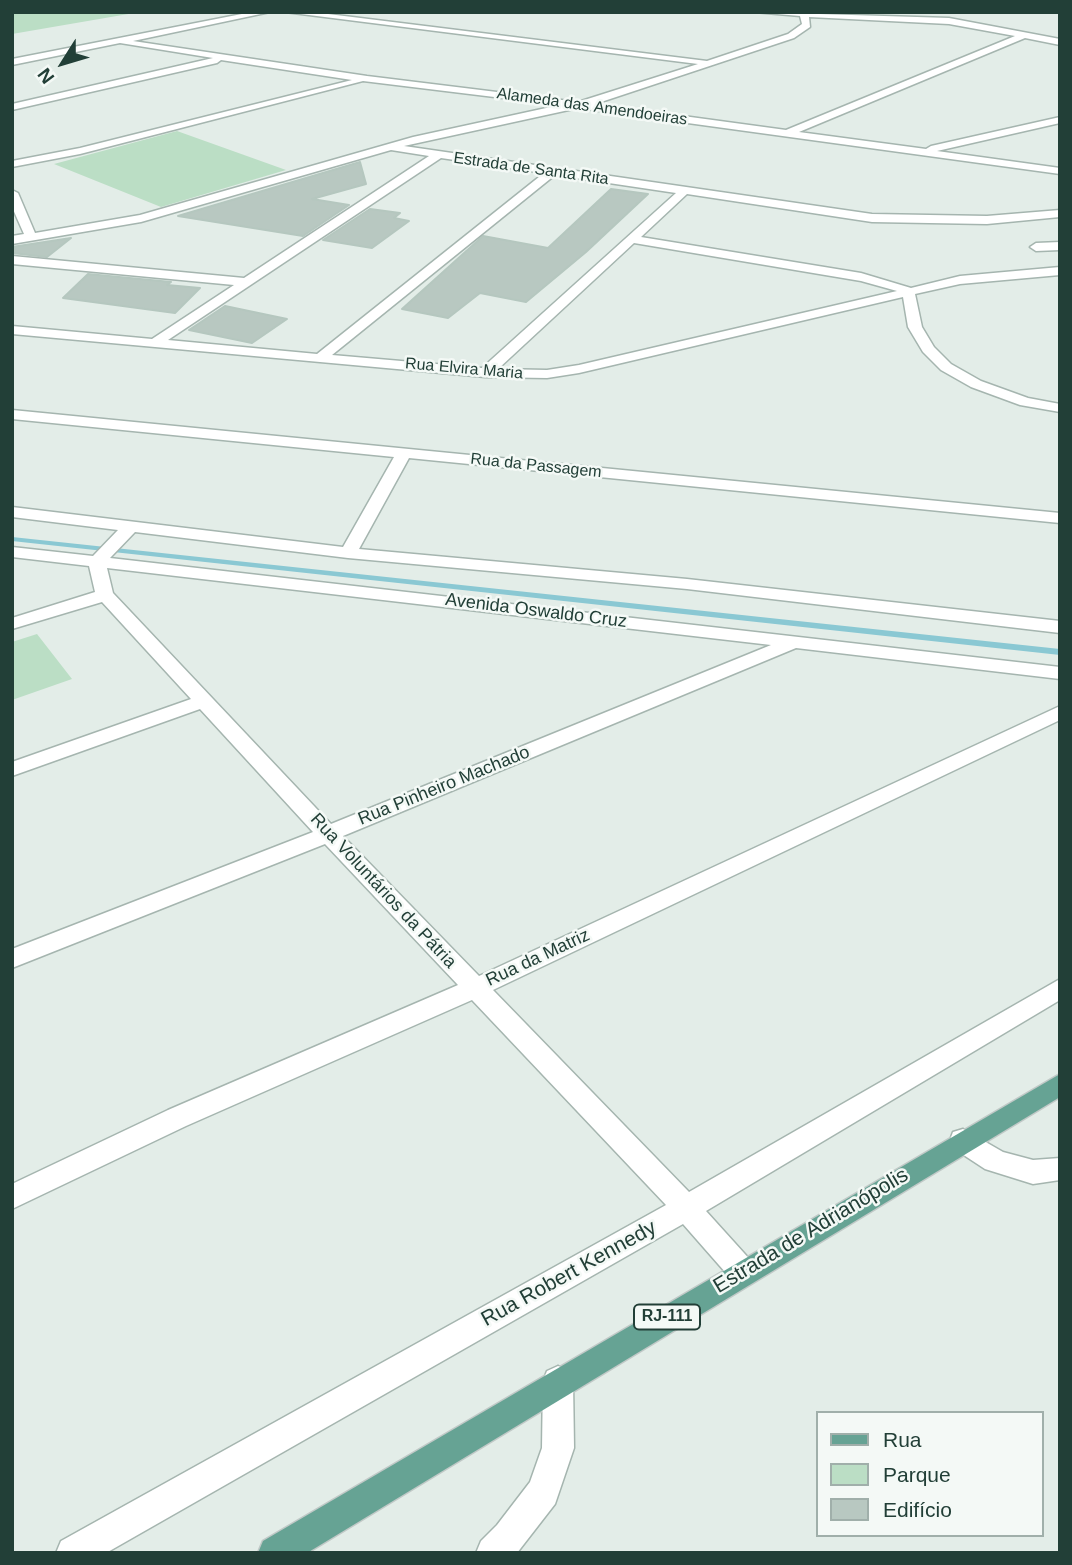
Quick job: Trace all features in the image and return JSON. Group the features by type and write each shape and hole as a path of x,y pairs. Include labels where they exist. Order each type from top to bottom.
{"main road":[{"name":"Estrada de Adrianópolis","path":"275,1553 558,1381 1060,1084"}],"street":[{"path":"12,62 265,12"},
{"path":"289,12 710,63"},
{"path":"758,12 949,21 1060,42"},
{"path":"387,146 582,105 804,30 807,25 803,13"},
{"path":"785,134 1025,35"},
{"name":"Alameda das Amendoeiras","path":"124,42 367,79 582,105 1060,171"},
{"path":"12,107 226,58"},
{"path":"12,164 80,151 367,79"},
{"path":"919,152 1060,120"},
{"name":"Estrada de Santa Rita","path":"12,240 141,218 387,146 881,219 987,220 1060,213"},
{"path":"156,342 438,155"},
{"path":"322,356 552,172"},
{"path":"485,373 684,191"},
{"path":"12,193 32,237"},
{"path":"632,239 895,285 908,291 915,327 928,349 946,367 976,384 1025,402 1060,408"},
{"path":"1036,247 1060,246"},
{"path":"12,260 244,282"},
{"name":"Rua Elvira Maria","path":"12,330 322,356 485,373 534,374 579,369 982,276 1060,271"},
{"name":"Rua da Passagem","path":"12,414 1060,518"},
{"path":"348,553 404,453"},
{"path":"12,512 126,531 687,584 1060,627"},
{"path":"12,624 105,595 98,575 101,558 126,531"},
{"name":"Avenida Oswaldo Cruz","path":"12,552 101,558 1060,673"},
{"name":"Rua Voluntários da Pátria","path":"105,595 206,700 328,834 686,1208 743,1272"},
{"name":"Rua Pinheiro Machado","path":"12,959 328,834 797,641"},
{"path":"12,769 206,700"},
{"name":"Rua da Matriz","path":"12,1197 177,1118 475,988 1060,712"},
{"name":"Rua Robert Kennedy","path":"73,1553 686,1208 1060,988"},
{"path":"963,1140 995,1161 1033,1172 1060,1169"},
{"path":"493,1553 542,1492 558,1448 558,1381"}],"green space":[{"path":"12,12 140,12 12,34"},
{"path":"177,131 286,170 161,207 54,164"},
{"path":"37,634 72,679 12,700 12,642"}],"building":[{"path":"360,162 366,184 312,199 349,205 303,236 178,216"},
{"path":"611,189 648,194 586,252 526,302 480,293 448,318 402,309 483,236 548,248"},
{"path":"370,209 400,213 394,218 409,221 372,248 323,240"},
{"path":"71,238 47,257 12,253 12,247"},
{"path":"88,274 171,282 167,285 200,288 175,313 63,298"},
{"path":"225,306 287,319 252,343 189,330"}],"waterway":[{"path":"12,539 1060,652"}]}
